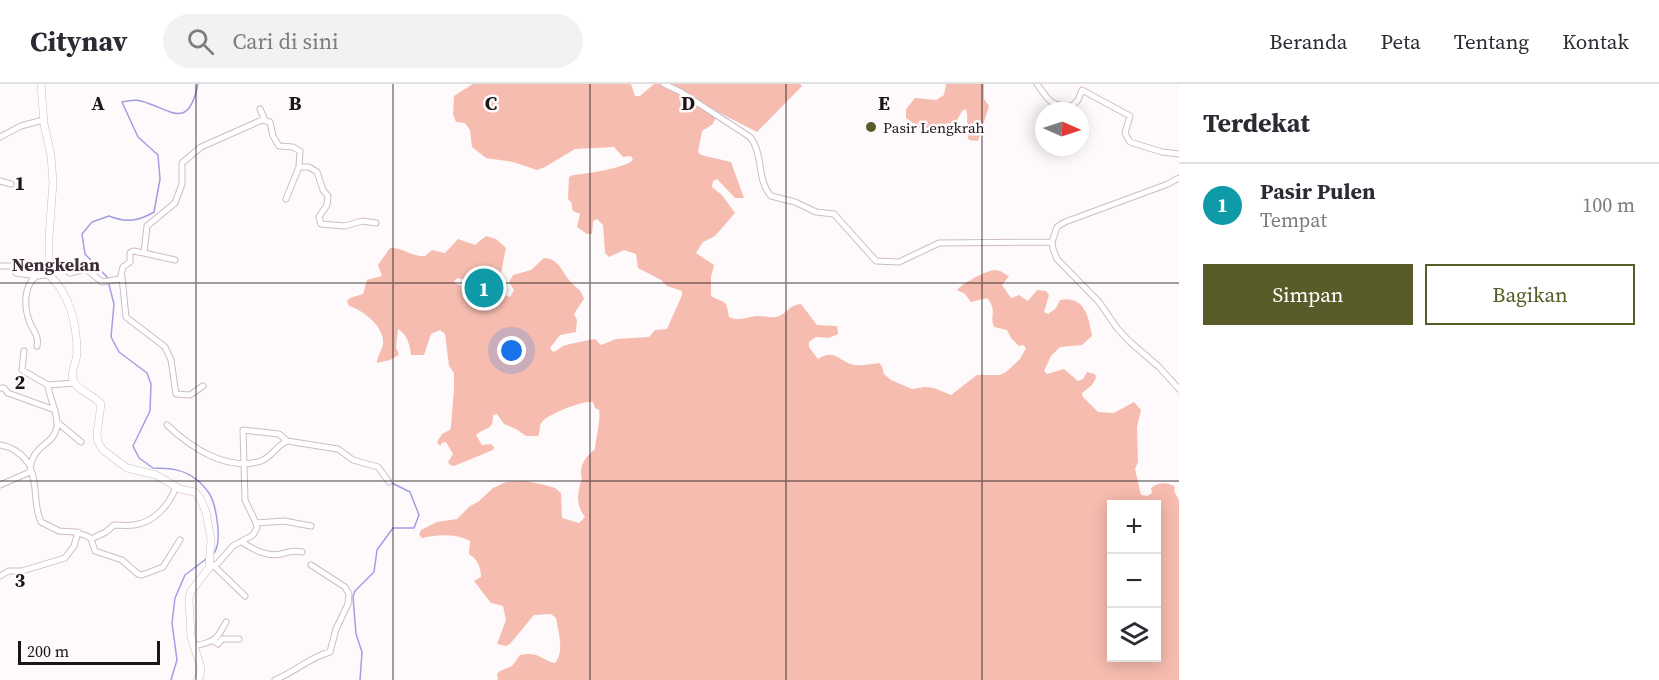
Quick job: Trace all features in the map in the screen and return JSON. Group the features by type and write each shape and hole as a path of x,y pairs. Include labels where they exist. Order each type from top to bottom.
{"street":[{"path":"41,84 43,120 51,155 53,182 49,275"},
{"path":"664,84 681,92 750,137 756,147 763,183 771,196 795,202 811,210 834,214 876,261 899,262 939,243 1052,242"},
{"path":"1037,84 1047,99 1063,106 1072,106 1078,100 1082,90 1131,117 1125,131 1130,142 1162,152 1179,154"},
{"path":"260,109 265,120 271,123 273,136 279,146 293,147 300,151 299,167 286,199"},
{"path":"0,137 21,126 43,120"},
{"path":"144,253 146,226 173,205 177,198 182,180 180,170 182,163 201,147 265,120"},
{"path":"299,167 309,167 317,171 323,190 328,196 327,204 319,216 321,224 345,226 362,220 376,223"},
{"path":"1179,178 1065,222 1057,227 1052,242 1057,258 1099,302 1117,328 1159,366 1179,389"},
{"path":"0,181 11,184"},
{"path":"175,260 132,252 130,262 123,267 122,277 126,317 165,347 171,360 176,394 190,395 203,386"},
{"path":"50,264 58,263 70,273 86,269 104,282 118,280 122,277"},
{"path":"0,266 11,266 15,273 49,275 62,288 70,310 77,353 72,375 74,383 100,403 102,410 98,421 98,442 103,450 124,467 156,475 176,487 195,492 203,504 209,522 211,566 245,596"},
{"path":"36,276 28,285 26,297 29,320 38,338 37,346"},
{"path":"24,351 22,370 48,385 74,383"},
{"path":"0,485 28,474 36,450 54,435 57,422 48,385"},
{"path":"0,388 4,388 7,393 55,410"},
{"path":"57,422 81,442"},
{"path":"168,425 184,441 195,448 218,459 244,464 264,459 287,441"},
{"path":"197,680 200,676 201,665 190,630 190,595 211,566 232,546 242,542 256,531 256,523 245,500 244,429 279,434 287,441 340,450 353,460 378,467 389,482"},
{"path":"0,445 7,446 20,454 30,467 35,481 34,502 40,522 58,531 78,532 91,539"},
{"path":"91,539 114,525 138,525 159,514 171,499 176,487"},
{"path":"256,523 284,521 311,526"},
{"path":"0,576 9,571 22,571 65,558 74,546 78,532"},
{"path":"91,539 92,546 97,553 122,560 141,575 163,567 180,540"},
{"path":"242,542 262,553 302,552"},
{"path":"275,680 294,672 316,656 330,652 336,629 348,604 349,594 345,587 311,565"},
{"path":"194,646 214,641 220,635 226,622"},
{"path":"214,641 218,644 222,639 239,639"}],"shaded area":[{"path":"473,84 631,84 635,96 640,96 654,84 800,84 802,86 757,132 718,112 713,124 702,131 698,152 701,155 731,162 744,198 735,198 717,179 713,181 712,187 722,195 735,213 715,236 703,242 696,253 714,265 711,277 711,296 726,304 729,317 740,319 757,316 776,317 801,304 817,325 837,326 838,334 829,338 816,337 809,342 809,347 818,359 833,355 854,365 879,363 884,374 891,380 912,389 934,388 951,395 977,375 1000,375 1006,372 1020,359 1026,348 1023,345 1019,346 1007,330 994,327 993,310 987,298 971,302 965,294 957,290 963,285 991,270 997,270 1009,276 1002,285 1011,298 1019,295 1028,301 1037,290 1046,291 1049,295 1044,312 1048,314 1056,308 1060,300 1068,299 1080,304 1087,315 1092,336 1082,345 1060,347 1051,356 1044,371 1047,374 1064,369 1078,381 1083,379 1087,372 1095,374 1096,378 1092,385 1082,393 1083,397 1098,412 1114,413 1134,402 1141,410 1137,427 1138,462 1135,469 1141,495 1147,496 1152,493 1151,488 1163,483 1175,487 1174,491 1179,500 1179,680 498,680 497,674 512,666 520,655 536,655 555,663 560,653 556,618 551,614 534,615 510,644 506,646 497,644 506,620 503,606 491,603 474,581 481,577 481,573 476,561 469,554 470,541 453,536 422,538 419,535 421,530 437,522 457,519 493,488 506,482 524,481 555,488 561,493 562,518 579,523 585,517 578,500 582,478 581,468 585,459 595,449 599,410 595,408 593,402 574,405 542,422 538,436 526,436 504,424 497,414 493,415 492,424 476,435 482,445 491,444 494,447 493,450 454,466 450,465 448,462 453,454 446,442 440,446 437,442 442,434 450,430 454,389 454,373 449,366 445,334 440,330 431,334 424,355 411,355 408,340 398,329 396,347 399,355 377,363 383,344 380,331 372,320 349,306 347,301 363,294 367,280 382,276 378,265 390,248 425,256 432,250 445,253 458,239 475,245 486,236 496,239 506,248 501,272 495,285 457,278 454,282 473,292 494,292 510,297 514,290 509,282 513,275 531,270 544,258 553,260 582,293 584,299 574,314 577,320 576,332 560,335 550,348 553,352 563,346 584,341 595,339 601,345 616,339 649,337 655,330 667,329 682,291 667,286 661,280 638,268 636,254 624,250 609,257 605,253 603,225 597,219 593,221 592,234 587,234 577,227 580,214 573,211 568,199 569,177 622,166 633,160 631,156 623,157 614,147 575,149 537,170 513,162 486,158 472,147 470,130 465,123 456,122 453,114 454,96"},
{"path":"946,84 984,84 984,99 989,106 978,141 969,140 966,109 962,111 956,122 945,125 941,133 937,135 920,128 906,118 906,109 915,98 936,100 944,95"}],"waterway":[{"path":"198,84 194,99 183,113 170,112 139,100 122,102 138,137 158,155 160,179 154,212 132,220 121,220 109,216 92,222 82,234 85,254 107,277 114,304 111,337 119,352 147,373 151,384 150,411 133,446 139,458 153,468 187,473 199,481 209,493 216,515 218,534 218,543 212,555"},
{"path":"360,680 362,652 356,634 353,597 355,591 374,572 377,550 393,528 414,528 419,515 410,492 390,482"},
{"path":"171,680 177,660 172,623 175,598 185,575 206,559"}],"place":[{"name":"Pasir Lengkrah","path":"871,127"},
{"name":"Pasir Pulen","path":"484,288"}],"district":[{"name":"Nengkelan","path":"56,264"}]}
